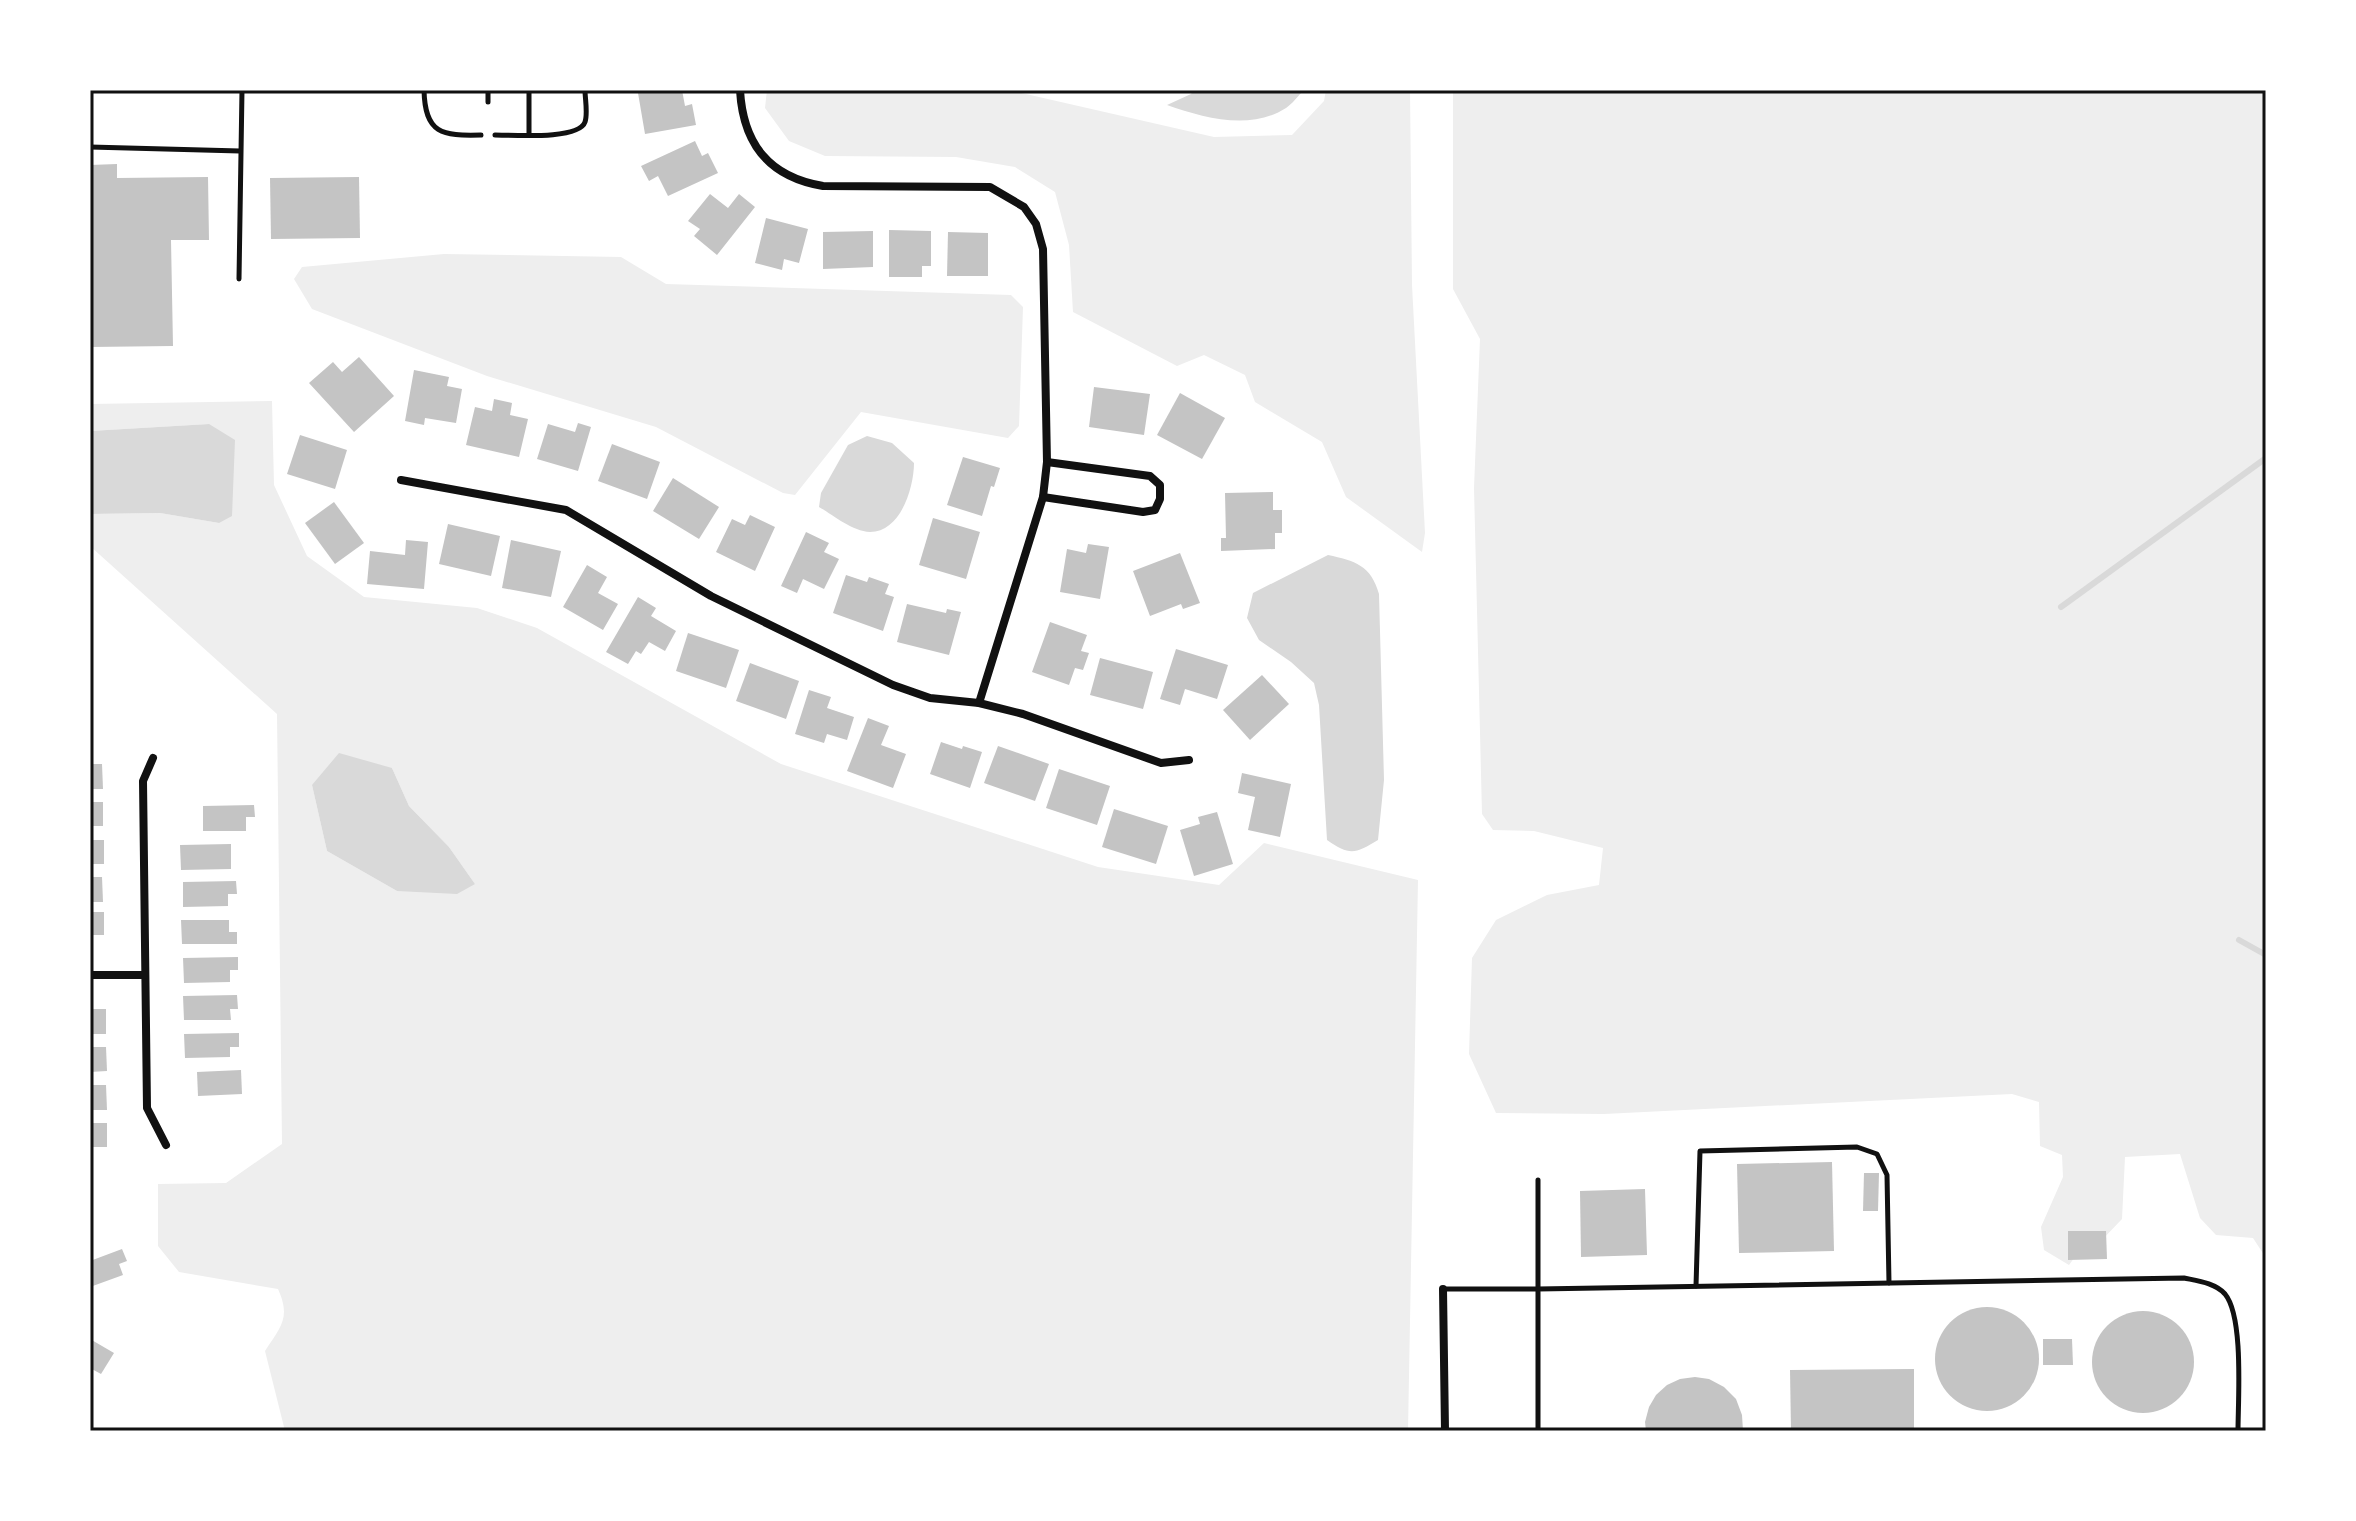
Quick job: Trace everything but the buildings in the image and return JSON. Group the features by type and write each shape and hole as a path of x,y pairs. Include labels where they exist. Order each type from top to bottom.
{"street":[{"path":"740,90 742,116 757,149 770,164 804,183 823,186 990,187 1024,207 1036,224 1043,249 1047,462 1043,497 979,703"},
{"path":"1043,497 1143,512 1155,510 1160,499 1160,485 1150,476 1047,462"},
{"path":"401,480 566,510 711,596 893,685 930,698 979,703 1023,714 1161,763 1189,760"},
{"path":"153,758 143,781 147,1108 166,1145"},
{"path":"90,975 144,975"},
{"path":"1443,1289 1445,1431"}],"lane":[{"path":"239,279 242,90"},
{"path":"424,90 424,109 428,120 437,129 454,136 481,135"},
{"path":"488,90 488,102"},
{"path":"529,90 529,134"},
{"path":"495,135 567,134 579,131 585,123 585,90"},
{"path":"90,147 240,151"},
{"path":"1696,1286 1700,1151 1857,1147 1877,1154 1887,1175 1889,1283"},
{"path":"1538,1180 1538,1431"},
{"path":"1443,1289 2184,1278 2209,1283 2224,1293 2234,1311 2238,1431"}],"shaded area":[{"path":"767,90 1008,90 1214,137 1292,135 1324,101 1326,90 1410,90 1412,285 1425,533 1422,552 1346,497 1322,442 1255,402 1245,375 1204,355 1177,366 1073,312 1069,245 1055,192 1015,167 956,157 825,156 789,141 765,108"},
{"path":"1194,90 1304,90 1286,108 1272,115 1242,121 1211,118 1167,105"},
{"path":"1453,90 2266,90 2266,1258 2253,1238 2216,1235 2200,1218 2180,1154 2125,1157 2122,1219 2101,1241 2083,1246 2069,1265 2044,1250 2041,1227 2063,1177 2062,1155 2040,1146 2039,1102 2012,1094 1604,1114 1496,1113 1469,1054 1472,958 1496,920 1547,895 1599,885 1603,848 1534,831 1493,830 1482,814 1474,488 1480,339 1453,289"},
{"path":"444,254 621,257 666,284 1011,295 1023,307 1019,426 1008,438 861,412 795,495 783,493 656,427 487,376 312,309 294,279 302,267"},
{"path":"272,401 274,485 307,556 364,597 477,608 537,628 781,764 1098,867 1219,885 1264,843 1418,880 1408,1431 285,1431 265,1351 280,1328 284,1315 278,1289 179,1272 158,1246 158,1184 226,1183 282,1144 277,714 90,546 90,514 160,513 219,523 209,424 90,431 90,404","holes":["392,768 409,806 449,847 475,884 397,891 327,851 312,785"]},
{"path":"209,424 235,440 232,516 219,523 160,513 90,514 90,431"},
{"path":"867,436 892,443 914,463 908,495 898,516 890,525 870,532 850,526 819,507 821,493 848,445"},
{"path":"1328,555 1361,566 1376,584 1379,594 1384,780 1378,840 1352,851 1341,849 1327,840 1319,705 1314,683 1259,640 1247,618 1253,593"},
{"path":"339,753 392,768 409,806 449,847 475,884 457,894 397,891 327,851 312,785"}],"waterway":[{"path":"2061,607 2266,458"},
{"path":"2239,940 2266,955"}]}
